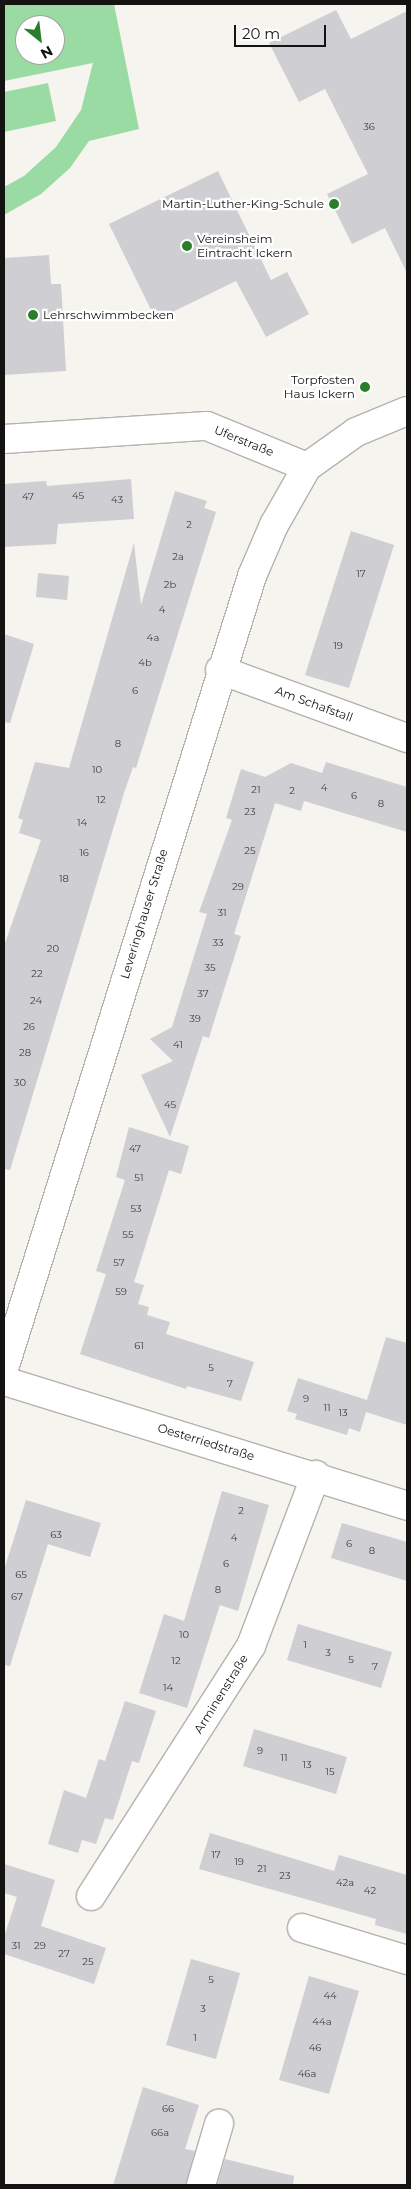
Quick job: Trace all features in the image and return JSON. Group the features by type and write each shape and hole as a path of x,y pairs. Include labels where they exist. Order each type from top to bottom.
{"street":[{"path":"307,467 356,432 407,411"},
{"name":"Uferstraße","path":"4,439 207,426 307,467"},
{"name":"Leveringhauser Straße","path":"4,1369 9,1336 220,670 266,542 307,467"},
{"name":"Am Schafstall","path":"220,670 407,738"},
{"name":"Oesterriedstraße","path":"4,1381 316,1475 407,1506"},
{"name":"Arminenstraße","path":"91,1896 251,1646 316,1475"},
{"path":"302,1928 407,1960"},
{"path":"201,2185 218,2124"}],"green space":[{"path":"4,4 114,4 139,129 89,141 70,168 41,194 4,215 4,187 24,176 56,147 81,110 93,63 4,81"},
{"path":"48,83 56,121 4,132 4,92"}],"building":[{"path":"336,10 351,39 407,11 407,273 385,228 352,244 327,194 368,174 325,89 299,102 269,43"},
{"name":"Vereinsheim Eintracht Ickern","path":"218,171 271,280 287,272 309,314 266,337 236,281 156,320 109,224"},
{"name":"Lehrschwimmbecken","path":"49,255 51,284 61,284 66,371 4,375 4,258"},
{"path":"131,479 134,519 58,524 56,544 4,547 4,484 46,481 47,486"},
{"path":"175,491 207,501 204,508 216,512 136,768 133,767 124,793 10,1170 4,1169 4,946 41,840 19,833 23,820 18,818 35,762 69,768 134,543 141,605"},
{"path":"351,531 394,545 349,688 305,675"},
{"path":"38,573 69,576 67,600 36,597"},
{"path":"4,634 34,644 10,723 4,722"},
{"path":"326,762 407,787 407,832 304,801 301,811 275,803 234,934 241,936 209,1038 203,1036 170,1137 141,1075 173,1061 150,1039 172,1027 207,914 199,912 232,820 226,818 241,769 265,777 291,763 322,773"},
{"path":"129,1127 189,1146 181,1174 169,1170 134,1282 144,1285 138,1304 149,1307 147,1315 170,1322 166,1334 254,1362 241,1401 187,1386 186,1389 80,1354 106,1274 96,1271 125,1180 116,1177"},
{"path":"386,1337 407,1343 407,1425 366,1412 360,1432 349,1428 347,1435 295,1419 297,1414 287,1411 298,1378 367,1400"},
{"path":"222,1491 269,1505 238,1611 220,1605 187,1708 139,1693 164,1614 184,1621"},
{"path":"26,1500 101,1523 90,1557 48,1544 10,1666 4,1665 4,1570"},
{"path":"342,1523 407,1542 407,1581 331,1558"},
{"path":"298,1624 392,1652 381,1688 287,1660"},
{"path":"125,1701 156,1711 139,1763 132,1761 113,1820 105,1818 96,1844 82,1840 78,1853 48,1844 64,1790 86,1798 99,1759 105,1761"},
{"path":"254,1729 347,1757 336,1794 243,1766"},
{"path":"210,1833 334,1871 339,1855 407,1875 407,1934 375,1925 376,1919 199,1869"},
{"path":"4,1864 55,1880 41,1926 106,1948 94,1984 4,1954 4,1937 17,1897 4,1893"},
{"path":"191,1959 240,1973 216,2059 166,2045"},
{"path":"309,1976 359,1991 329,2094 279,2080"},
{"path":"143,2087 199,2105 185,2149 195,2151 186,2185 113,2185"},
{"path":"225,2159 294,2176 293,2185 217,2185"}],"place":[{"name":"Martin-Luther-King-Schule","path":"334,204"},
{"name":"Vereinsheim Eintracht Ickern","path":"187,246"},
{"name":"Lehrschwimmbecken","path":"33,315"},
{"name":"Torpfosten Haus Ickern","path":"365,387"}]}
